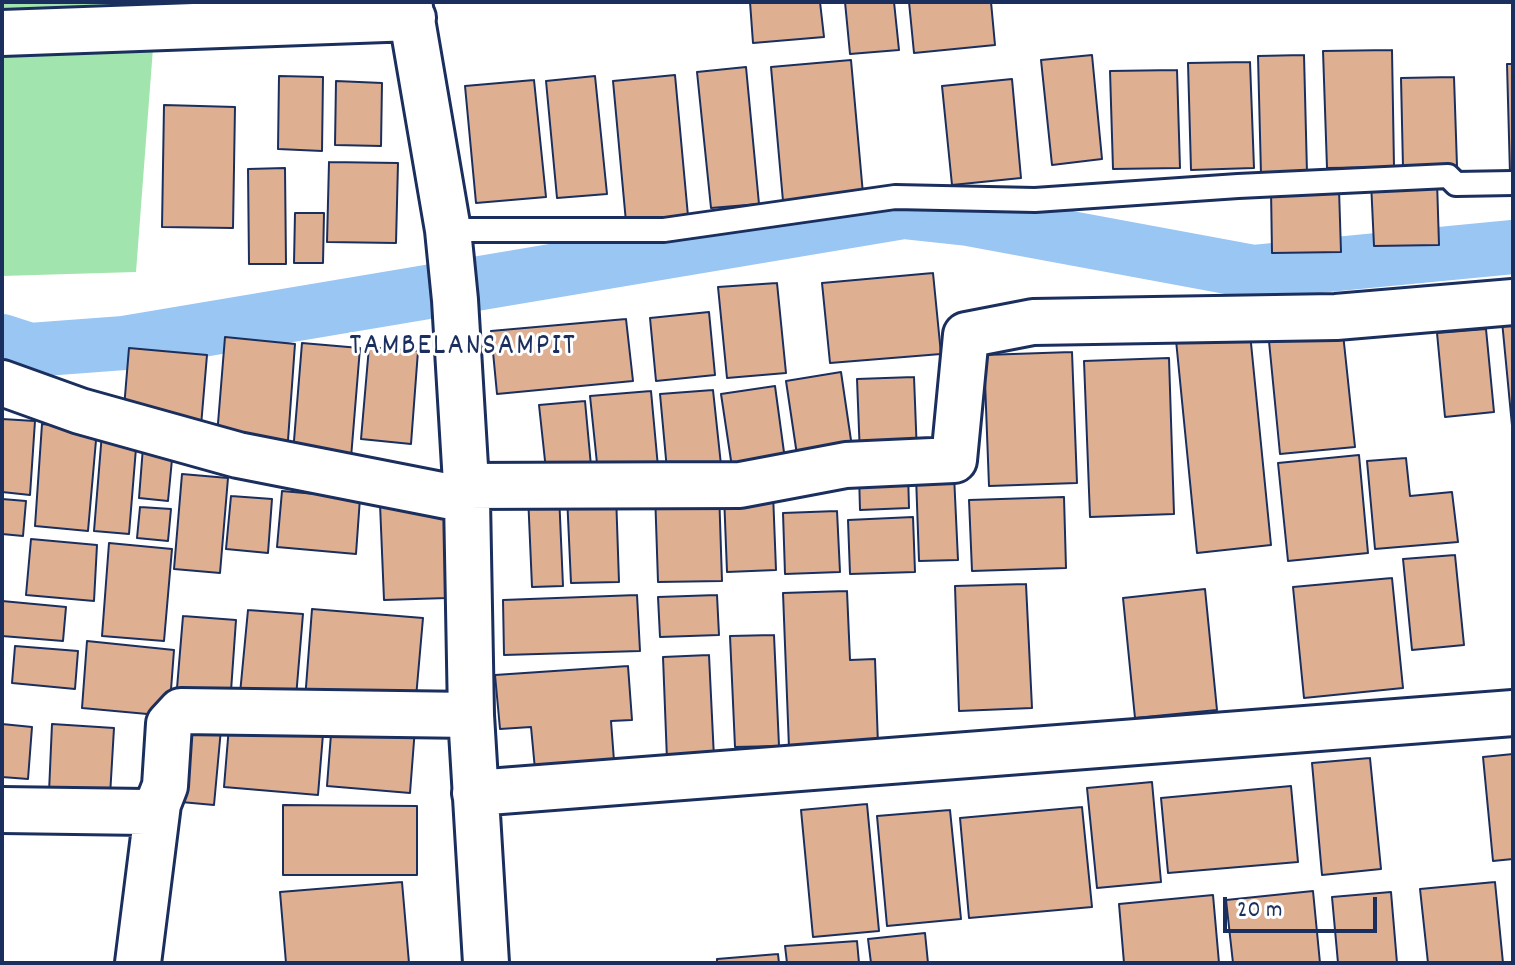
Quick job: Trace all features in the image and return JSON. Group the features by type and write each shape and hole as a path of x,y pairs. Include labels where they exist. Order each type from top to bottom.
{"street":[{"path":"2,33 411,10 448,230 461,387 471,715 486,963"},
{"path":"2,383 80,411 238,455 465,493 740,485 846,465 954,460 966,335 1033,322 1336,317 1513,302"},
{"path":"138,963 158,804 165,786 169,724 181,711 471,715"},
{"path":"475,793 1513,713"},
{"path":"2,810 146,812 158,804"}],"lane":[{"path":"448,230 664,230 895,197 1035,200 1448,176 1456,184 1513,183"}],"green space":[{"path":"2,2 194,2 153,48 136,272 2,276"}],"building":[{"path":"750,2 820,2 824,37 753,43"},
{"path":"845,2 894,2 899,50 850,54"},
{"path":"909,2 991,2 995,45 914,53"},
{"path":"1392,50 1394,167 1327,168 1323,51"},
{"path":"1092,55 1102,159 1052,165 1041,60"},
{"path":"1304,55 1307,173 1261,175 1258,56"},
{"path":"851,60 863,194 783,201 771,67"},
{"path":"1250,62 1254,168 1191,170 1188,63"},
{"path":"1507,64 1513,64 1513,174 1510,174"},
{"path":"746,67 759,204 711,208 697,72"},
{"path":"1177,70 1180,168 1113,169 1110,71"},
{"path":"675,75 688,216 626,222 613,81"},
{"path":"279,76 323,77 322,151 278,149"},
{"path":"595,76 607,194 557,198 546,81"},
{"path":"1454,77 1457,166 1403,168 1401,78"},
{"path":"1012,79 1021,178 952,185 942,86"},
{"path":"534,80 546,197 476,203 465,86"},
{"path":"336,81 382,83 381,146 335,145"},
{"path":"164,105 235,107 233,228 162,227"},
{"path":"329,162 398,163 396,243 327,242"},
{"path":"285,168 286,264 249,264 248,169"},
{"path":"1437,181 1439,245 1374,246 1371,182"},
{"path":"1339,189 1341,252 1272,253 1271,190"},
{"path":"295,213 324,213 323,263 294,263"},
{"path":"933,273 941,354 830,363 822,283"},
{"path":"777,283 786,373 727,378 718,287"},
{"path":"709,312 715,375 656,381 650,318"},
{"path":"626,319 633,381 497,394 491,331"},
{"path":"1513,320 1513,436 1502,321"},
{"path":"1249,323 1271,545 1197,553 1175,330"},
{"path":"1342,324 1355,447 1280,454 1268,331"},
{"path":"1486,329 1494,412 1445,417 1437,333"},
{"path":"225,337 295,344 287,454 216,448"},
{"path":"302,343 360,348 350,470 292,465"},
{"path":"369,347 418,351 411,444 361,439"},
{"path":"129,348 207,355 201,426 123,420"},
{"path":"1072,352 1077,483 989,486 984,355"},
{"path":"1169,358 1174,514 1090,517 1084,361"},
{"path":"841,372 852,447 797,455 786,381"},
{"path":"914,377 917,454 860,456 857,379"},
{"path":"775,386 786,467 733,474 721,394"},
{"path":"713,390 721,465 667,470 660,394"},
{"path":"651,391 658,467 598,473 590,396"},
{"path":"585,401 591,466 546,470 539,405"},
{"path":"2,419 35,421 30,495 2,492"},
{"path":"42,424 97,429 88,531 35,526"},
{"path":"102,433 137,436 129,534 94,531"},
{"path":"143,447 173,449 168,501 139,498"},
{"path":"1359,455 1368,553 1288,561 1278,463"},
{"path":"1406,458 1410,496 1452,492 1458,542 1375,549 1367,461"},
{"path":"908,472 909,508 860,510 859,474"},
{"path":"182,474 228,478 220,573 174,569"},
{"path":"954,475 958,560 919,561 916,476"},
{"path":"719,490 722,581 658,582 655,492"},
{"path":"282,491 360,498 356,554 277,547"},
{"path":"773,493 776,570 727,572 724,495"},
{"path":"559,494 563,586 532,587 528,495"},
{"path":"616,494 619,582 571,583 567,496"},
{"path":"231,496 272,499 268,553 226,549"},
{"path":"1064,497 1066,568 972,571 969,500"},
{"path":"2,499 26,501 23,536 2,534"},
{"path":"444,502 447,598 384,600 380,504"},
{"path":"140,507 171,509 168,541 137,538"},
{"path":"837,511 840,572 785,574 783,513"},
{"path":"913,517 915,572 850,574 848,520"},
{"path":"31,539 97,545 94,601 26,595"},
{"path":"109,543 172,549 164,641 102,636"},
{"path":"1455,555 1464,645 1412,650 1403,559"},
{"path":"1392,578 1403,688 1304,698 1293,587"},
{"path":"1026,584 1032,708 959,711 955,586"},
{"path":"1205,589 1217,710 1135,718 1123,598"},
{"path":"847,591 850,660 875,659 878,745 789,748 783,593"},
{"path":"637,595 640,651 504,655 503,600"},
{"path":"717,595 719,635 660,637 658,597"},
{"path":"2,601 66,607 63,641 2,636"},
{"path":"312,609 423,618 415,709 305,700"},
{"path":"248,610 303,614 295,709 239,704"},
{"path":"183,616 236,620 230,705 176,700"},
{"path":"774,635 779,746 735,747 730,636"},
{"path":"87,641 174,650 169,716 82,708"},
{"path":"15,646 78,651 75,689 12,683"},
{"path":"709,655 714,758 667,760 663,657"},
{"path":"628,666 632,720 611,721 615,774 536,780 531,727 500,729 495,675"},
{"path":"230,714 324,722 318,795 224,787"},
{"path":"332,721 415,728 410,793 327,786"},
{"path":"2,724 32,727 28,779 2,777"},
{"path":"52,724 114,728 110,796 49,792"},
{"path":"177,725 221,729 214,805 170,801"},
{"path":"1513,754 1513,859 1493,861 1483,757"},
{"path":"1370,758 1381,869 1322,875 1312,763"},
{"path":"1152,782 1161,882 1097,888 1087,788"},
{"path":"1291,786 1298,862 1168,873 1161,798"},
{"path":"867,804 879,931 813,937 801,810"},
{"path":"283,805 417,806 417,875 283,875"},
{"path":"1082,807 1092,907 969,918 960,818"},
{"path":"950,810 961,919 887,926 877,816"},
{"path":"402,882 409,963 286,963 280,892"},
{"path":"1495,882 1503,963 1428,963 1420,889"},
{"path":"1313,891 1320,963 1233,963 1226,900"},
{"path":"1391,892 1397,963 1338,963 1332,897"},
{"path":"1213,895 1219,963 1124,963 1119,904"},
{"path":"925,933 928,963 871,963 868,939"},
{"path":"857,941 859,963 787,963 785,946"},
{"path":"778,954 779,963 717,963 717,959"}],"waterway":[{"path":"2,341 30,350 124,343 903,212 968,219 1254,272 1513,247"}],"district":[{"name":"TAMBELANSAMPIT","path":"463,349"}]}
